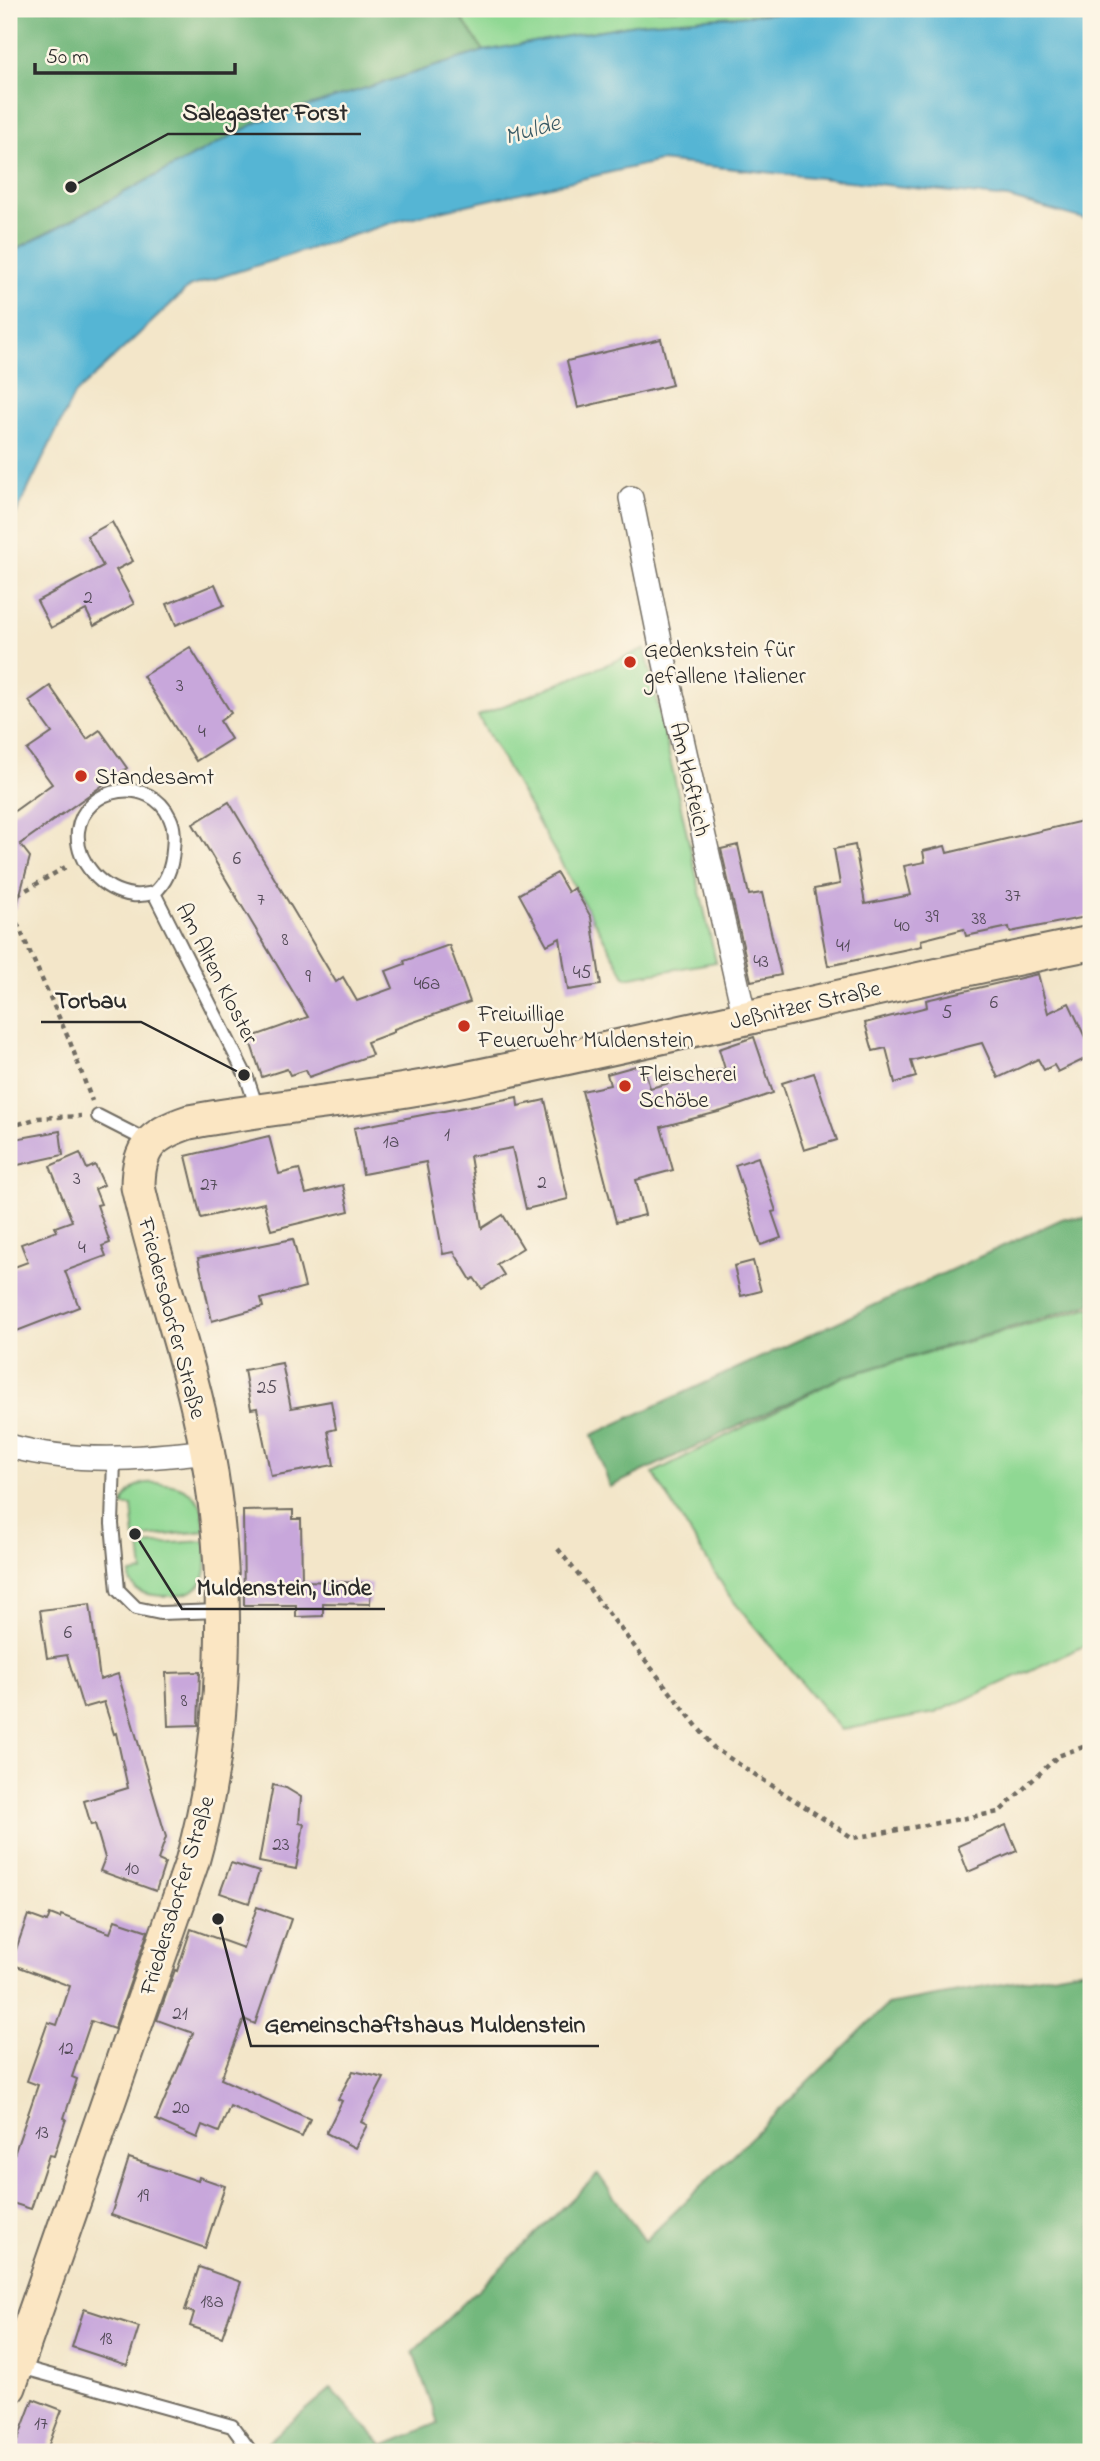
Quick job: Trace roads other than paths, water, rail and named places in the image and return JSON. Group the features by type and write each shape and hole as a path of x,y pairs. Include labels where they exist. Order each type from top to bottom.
{"main road":[{"name":"Jeßnitzer Straße","path":"151,1143 173,1127 189,1122 441,1084 979,965 1091,943"},
{"name":"Friedersdorfer Straße","path":"13,2377 188,1873 202,1825 214,1758 221,1611 215,1511 207,1451 138,1186 140,1158 151,1143"}],"street":[{"name":"Am Hofteich","path":"631,498 660,641 745,1018"},
{"path":"10,1451 114,1460 207,1451"}],"lane":[{"name":"Am Alten Kloster","path":"121,790 150,796 163,805 171,818 174,832 169,870 163,886 154,893 134,895 107,886 90,871 82,858 78,843 84,814 94,802 106,794 121,790"},
{"name":"Am Alten Kloster","path":"154,893 245,1075 258,1111"},
{"path":"98,1116 151,1143"},
{"path":"114,1460 112,1524 118,1590 136,1608 160,1613 221,1611"},
{"path":"13,2377 232,2427 251,2452"}],"water":[{"name":"Mulde","path":"835,9 1028,9 1091,15 1091,221 1008,198 660,161 401,220 189,287 74,395 9,528 9,253 258,122 484,51 641,23"}],"place":[{"name":"Salegaster Forst","path":"71,187"},
{"name":"Gedenkstein für gefallene Italiener","path":"630,662"},
{"name":"Standesamt","path":"81,776"},
{"name":"Freiwillige Feuerwehr Muldenstein","path":"464,1026"},
{"name":"Torbau","path":"244,1075"},
{"name":"Fleischerei Schöbe","path":"625,1086"},
{"name":"Muldenstein, Linde","path":"135,1534"},
{"name":"Gemeinschaftshaus Muldenstein","path":"218,1919"}]}
